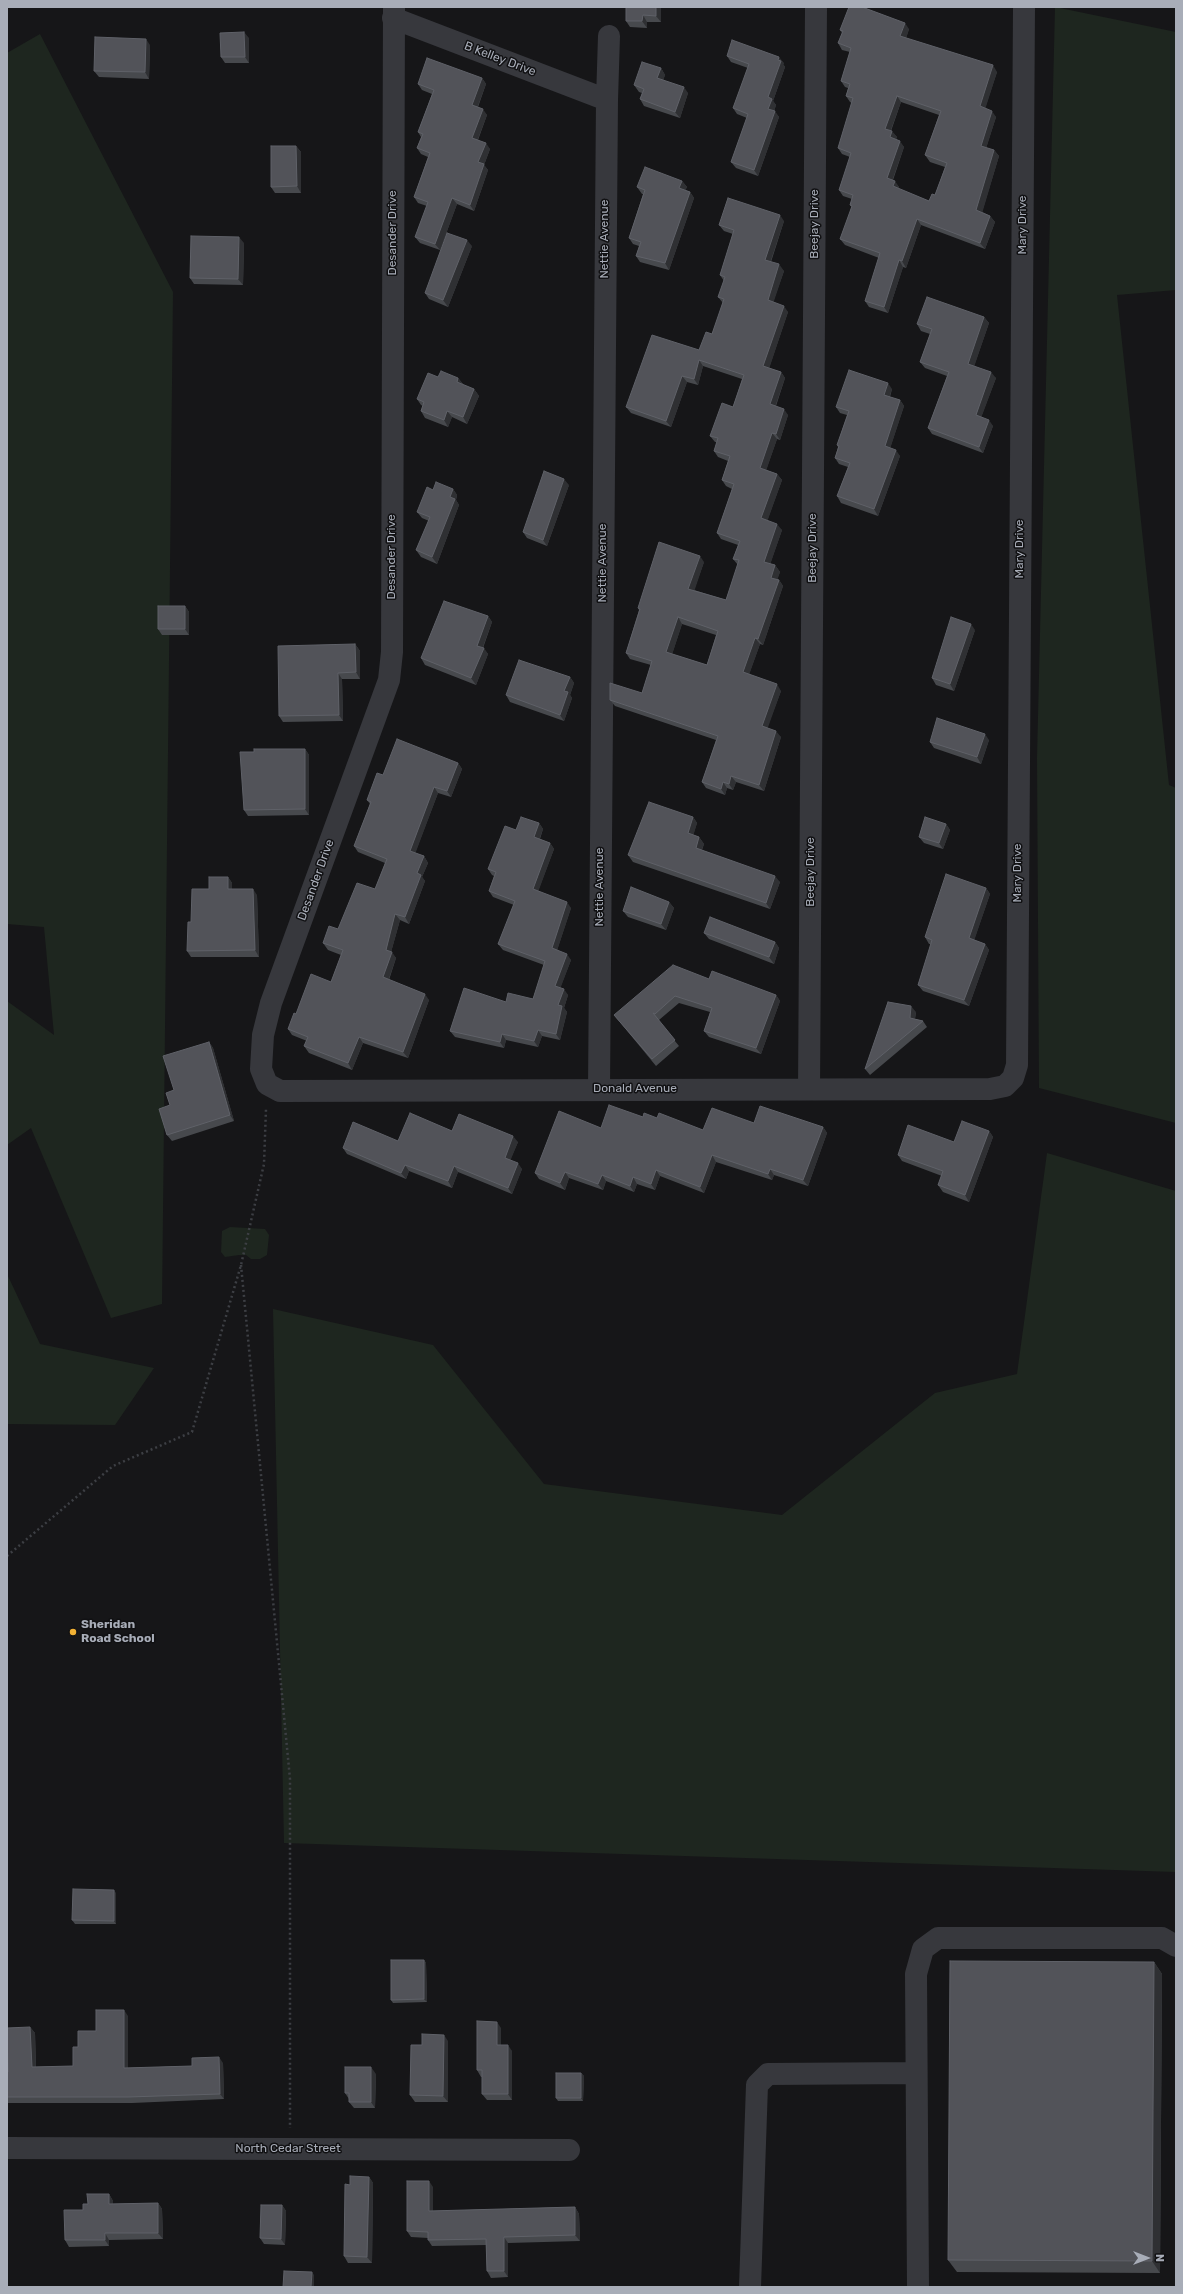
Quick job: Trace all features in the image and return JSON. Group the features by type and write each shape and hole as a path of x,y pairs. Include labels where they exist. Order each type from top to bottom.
{"street":[{"name":"Beejay Drive","path":"809,1089 816,7"},
{"name":"Mary Drive","path":"1005,1086 1013,1078 1017,1065 1024,7"},
{"name":"B Kelley Drive","path":"394,13 606,100"},
{"name":"Desander Drive","path":"267,1084 261,1069 263,1035 271,1003 390,680 392,636 394,13"},
{"name":"Nettie Avenue","path":"599,1090 606,100 610,36"},
{"name":"Donald Avenue","path":"267,1084 280,1091 809,1089 990,1090 1005,1086"},
{"path":"918,2287 916,1974 922,1949 938,1938 1162,1938 1176,1946"},
{"path":"750,2287 757,2085 768,2074 916,2073"},
{"name":"North Cedar Street","path":"7,2148 569,2150"}],"path":[{"path":"7,1556 114,1466 192,1432 241,1265 264,1164 267,1084"},
{"path":"241,1265 290,1779 290,2149"}],"shaded area":[{"path":"1055,7 1176,32 1176,290 1117,295 1169,785 1176,788 1176,1123 1039,1088 1037,758"},
{"path":"40,34 173,292 162,1304 111,1318 31,1128 7,1145 7,1001 54,1035 44,927 7,924 7,53"},
{"path":"1047,1153 1176,1191 1176,1872 284,1843 273,1309 433,1345 544,1484 782,1515 935,1393 1017,1374"},
{"path":"230,1227 265,1229 269,1235 267,1255 260,1259 251,1259 246,1255 225,1257 221,1252 222,1231"},
{"path":"7,1274 40,1344 154,1368 115,1425 7,1424"}],"building":[{"path":"626,7 656,7 656,16 643,15 642,21 626,21"},
{"path":"849,7 862,7 905,23 900,36 993,65 980,106 992,111 981,146 994,150 976,210 990,216 980,243 917,219 902,261 899,260 884,307 865,301 880,253 840,239 852,206 850,205 853,195 839,190 851,153 838,148 853,98 846,96 850,84 841,81 851,48 838,43 843,31 840,30","holes":["897,96 941,111 925,155 947,163 935,195 932,194 929,201 893,186 895,181 887,178 900,141 890,137 892,131 885,129"]},
{"path":"244,32 245,57 221,57 220,33"},
{"path":"95,37 146,39 145,72 94,71"},
{"path":"732,40 779,57 778,60 781,61 768,97 772,99 768,109 775,111 754,170 731,162 748,114 733,108 749,64 727,56"},
{"path":"427,58 482,78 472,105 483,109 472,138 486,143 478,162 484,164 470,205 452,198 435,244 415,237 428,202 414,197 430,153 417,148 423,134 418,132 434,90 418,84"},
{"path":"642,62 661,68 657,78 684,87 675,112 640,99 644,89 634,85"},
{"path":"271,146 296,146 297,186 271,187"},
{"path":"645,167 682,181 679,188 690,192 665,263 636,256 641,242 629,238 645,190 637,187"},
{"path":"728,198 780,215 765,260 779,264 768,300 784,306 763,366 781,372 770,404 784,409 776,434 772,433 760,468 777,474 761,518 777,524 764,562 775,565 771,578 779,580 758,639 755,638 743,672 777,684 762,726 776,731 759,785 731,776 729,784 723,782 721,789 702,782 718,736 610,700 610,683 642,693 652,661 626,653 640,609 638,608 659,542 700,556 688,589 726,600 739,560 733,559 740,541 717,533 734,484 722,480 730,456 714,451 718,438 710,436 722,403 733,407 744,375 699,360 694,379 682,376 666,421 626,407 652,335 699,350 706,332 712,334 724,299 718,297 725,277 720,275 734,230 719,225","holes":["678,617 718,631 707,665 666,652"]},
{"path":"447,233 467,240 443,300 425,293"},
{"path":"191,236 239,237 238,279 190,278"},
{"path":"927,297 984,317 968,364 991,372 976,415 989,420 979,447 928,428 949,372 920,362 932,329 917,324"},
{"path":"849,370 888,383 884,395 900,400 885,446 896,450 874,509 837,496 850,463 835,458 839,446 837,445 849,411 836,407"},
{"path":"441,371 458,378 457,382 474,389 463,417 447,411 444,420 421,411 424,402 417,399 428,373 438,377"},
{"path":"544,471 564,479 543,540 523,532"},
{"path":"436,482 453,489 450,497 455,499 432,557 416,550 430,517 417,512 427,487 433,490"},
{"path":"444,601 488,616 477,646 484,648 471,678 421,658"},
{"path":"158,606 185,606 185,629 158,629"},
{"path":"951,617 971,624 950,684 932,678"},
{"path":"355,644 356,672 338,673 339,715 279,716 278,646"},
{"path":"519,660 570,677 564,691 568,692 560,715 506,695"},
{"path":"937,718 985,734 977,757 930,742"},
{"path":"397,739 458,763 447,791 434,787 410,851 424,856 417,873 421,875 405,917 395,914 386,950 392,952 383,977 425,994 403,1052 359,1037 348,1063 304,1046 308,1037 288,1029 294,1013 296,1014 311,974 331,982 343,950 323,943 329,926 338,929 357,883 375,889 387,859 354,846 371,802 367,800 377,773 383,775"},
{"path":"254,749 305,749 305,809 244,810 240,752 254,752"},
{"path":"649,802 693,817 688,833 699,837 696,848 775,876 766,903 628,855"},
{"path":"521,817 539,823 534,837 550,843 533,889 567,902 552,948 567,954 555,986 564,989 558,1005 562,1006 556,1034 538,1030 534,1041 502,1034 500,1042 450,1031 464,988 506,1002 508,993 533,999 545,961 498,944 515,901 489,891 496,872 488,869 505,826 516,830"},
{"path":"925,817 946,824 939,843 919,837"},
{"path":"946,874 986,888 969,938 985,944 964,1000 918,985 932,940 925,937"},
{"path":"209,877 228,877 228,889 253,889 255,950 187,951 188,922 191,922 192,889 209,889"},
{"path":"631,887 669,902 661,924 623,911"},
{"path":"710,917 775,942 769,957 704,933"},
{"path":"673,965 709,979 712,971 776,995 756,1048 704,1031 712,1008 675,996 655,1014 653,1013 675,1040 652,1059 614,1015"},
{"path":"888,1002 911,1006 910,1018 923,1021 865,1069"},
{"path":"209,1042 230,1115 167,1135 159,1109 170,1105 166,1093 174,1090 163,1056"},
{"path":"609,1105 643,1117 644,1113 657,1118 659,1113 703,1130 712,1108 754,1123 760,1106 823,1127 803,1180 770,1169 768,1174 712,1155 700,1187 656,1170 651,1184 633,1177 630,1186 602,1175 598,1184 565,1172 560,1183 535,1173 559,1111 601,1128"},
{"path":"410,1113 452,1131 459,1114 513,1136 505,1158 518,1163 508,1188 454,1166 448,1181 405,1165 401,1173 343,1148 353,1122 398,1141"},
{"path":"962,1121 989,1131 965,1195 938,1185 943,1171 898,1155 908,1125 954,1142"},
{"path":"73,1889 114,1890 114,1921 72,1920"},
{"path":"391,1960 424,1960 424,1999 391,2000"},
{"path":"950,1961 1154,1962 1152,2261 948,2260"},
{"path":"96,2010 124,2010 124,2068 192,2066 192,2058 219,2057 220,2094 128,2097 7,2097 7,2028 30,2027 32,2067 73,2066 73,2047 78,2047 78,2031 96,2031"},
{"path":"477,2021 497,2022 497,2045 508,2045 508,2094 482,2094 482,2070 477,2070"},
{"path":"422,2034 444,2035 443,2096 410,2095 411,2045 422,2045"},
{"path":"345,2067 371,2067 371,2102 349,2102 349,2093 345,2093"},
{"path":"556,2073 581,2073 581,2098 556,2098"},
{"path":"350,2176 369,2177 367,2257 344,2256 345,2184 350,2185"},
{"path":"407,2181 429,2181 429,2211 575,2207 575,2235 504,2237 504,2271 487,2271 486,2239 428,2240 428,2232 407,2231"},
{"path":"87,2194 109,2194 109,2204 158,2203 158,2233 105,2233 105,2240 65,2240 64,2210 83,2210 83,2204 88,2204"},
{"path":"261,2205 282,2205 281,2239 260,2238"},
{"path":"284,2271 312,2272 311,2287 283,2287"}],"place":[{"name":"Sheridan Road School","path":"73,1632"}]}
